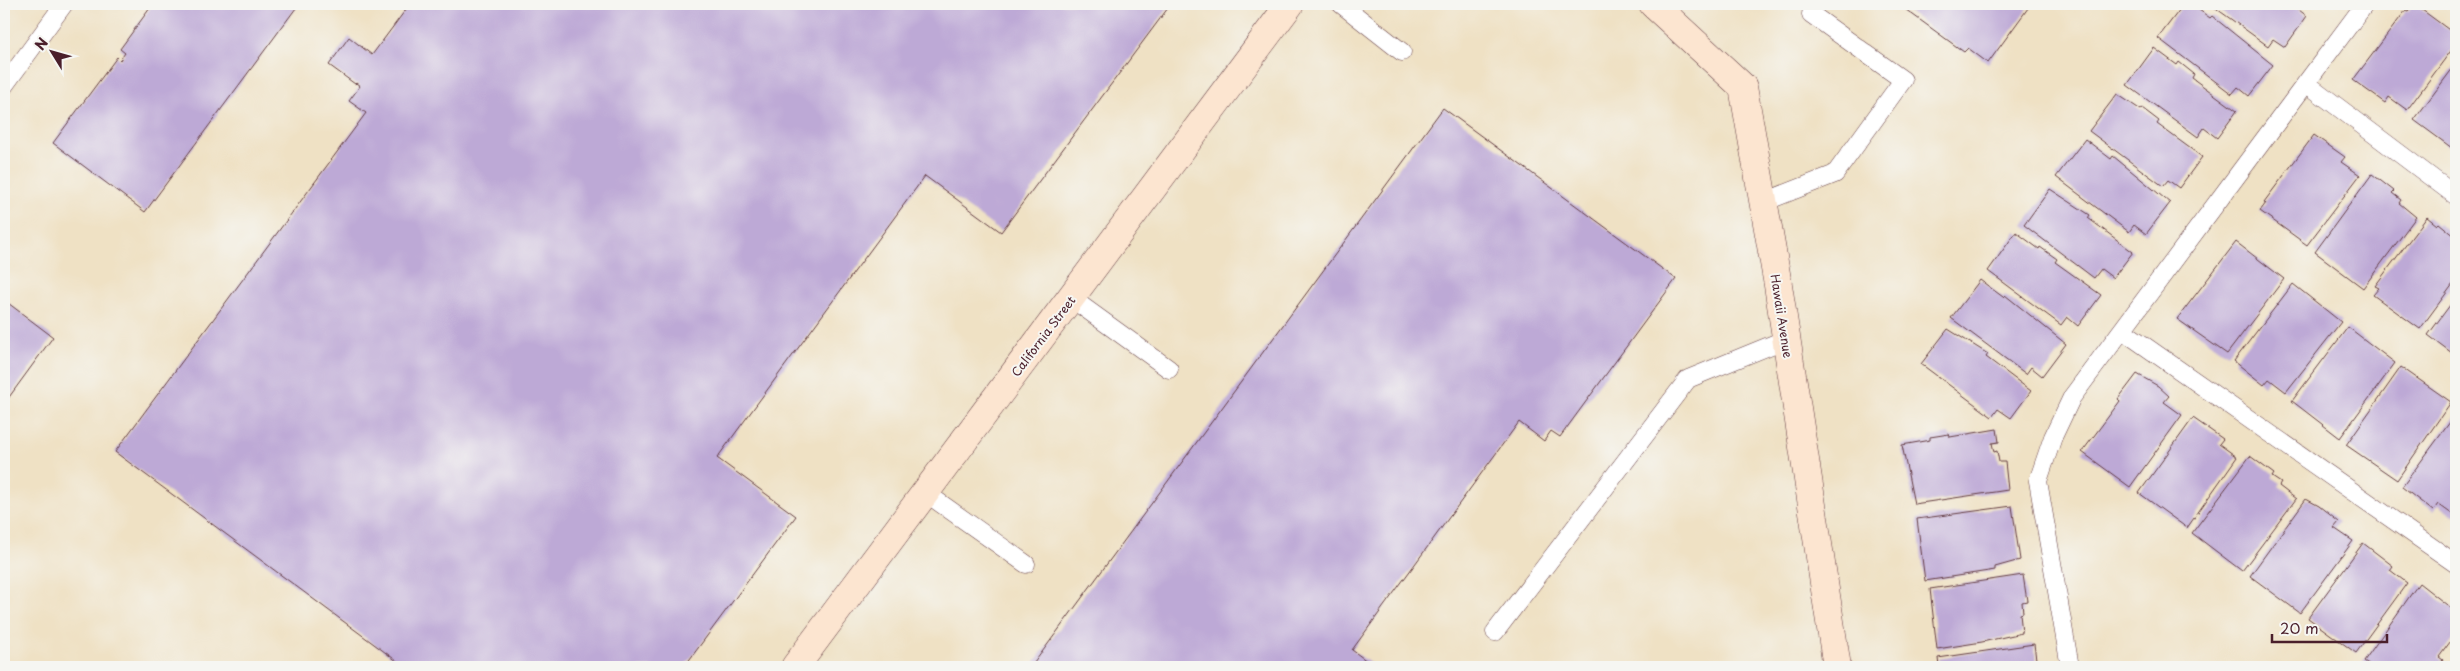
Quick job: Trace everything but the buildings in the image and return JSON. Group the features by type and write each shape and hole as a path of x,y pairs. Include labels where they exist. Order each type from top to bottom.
{"street":[{"name":"California Street","path":"795,667 1290,4"},
{"name":"Hawaii Avenue","path":"1653,4 1743,87 1764,202 1837,667"}],"lane":[{"path":"4,86 64,4"},
{"path":"1340,4 1402,52"},
{"path":"2070,667 2038,481 2053,437 2072,397 2365,4"},
{"path":"1764,202 1835,174 1903,80 1811,14"},
{"path":"2306,83 2456,196"},
{"path":"1071,298 1169,370"},
{"path":"2122,330 2456,564"},
{"path":"1495,632 1688,379 1786,339"},
{"path":"926,493 1026,564"}]}
